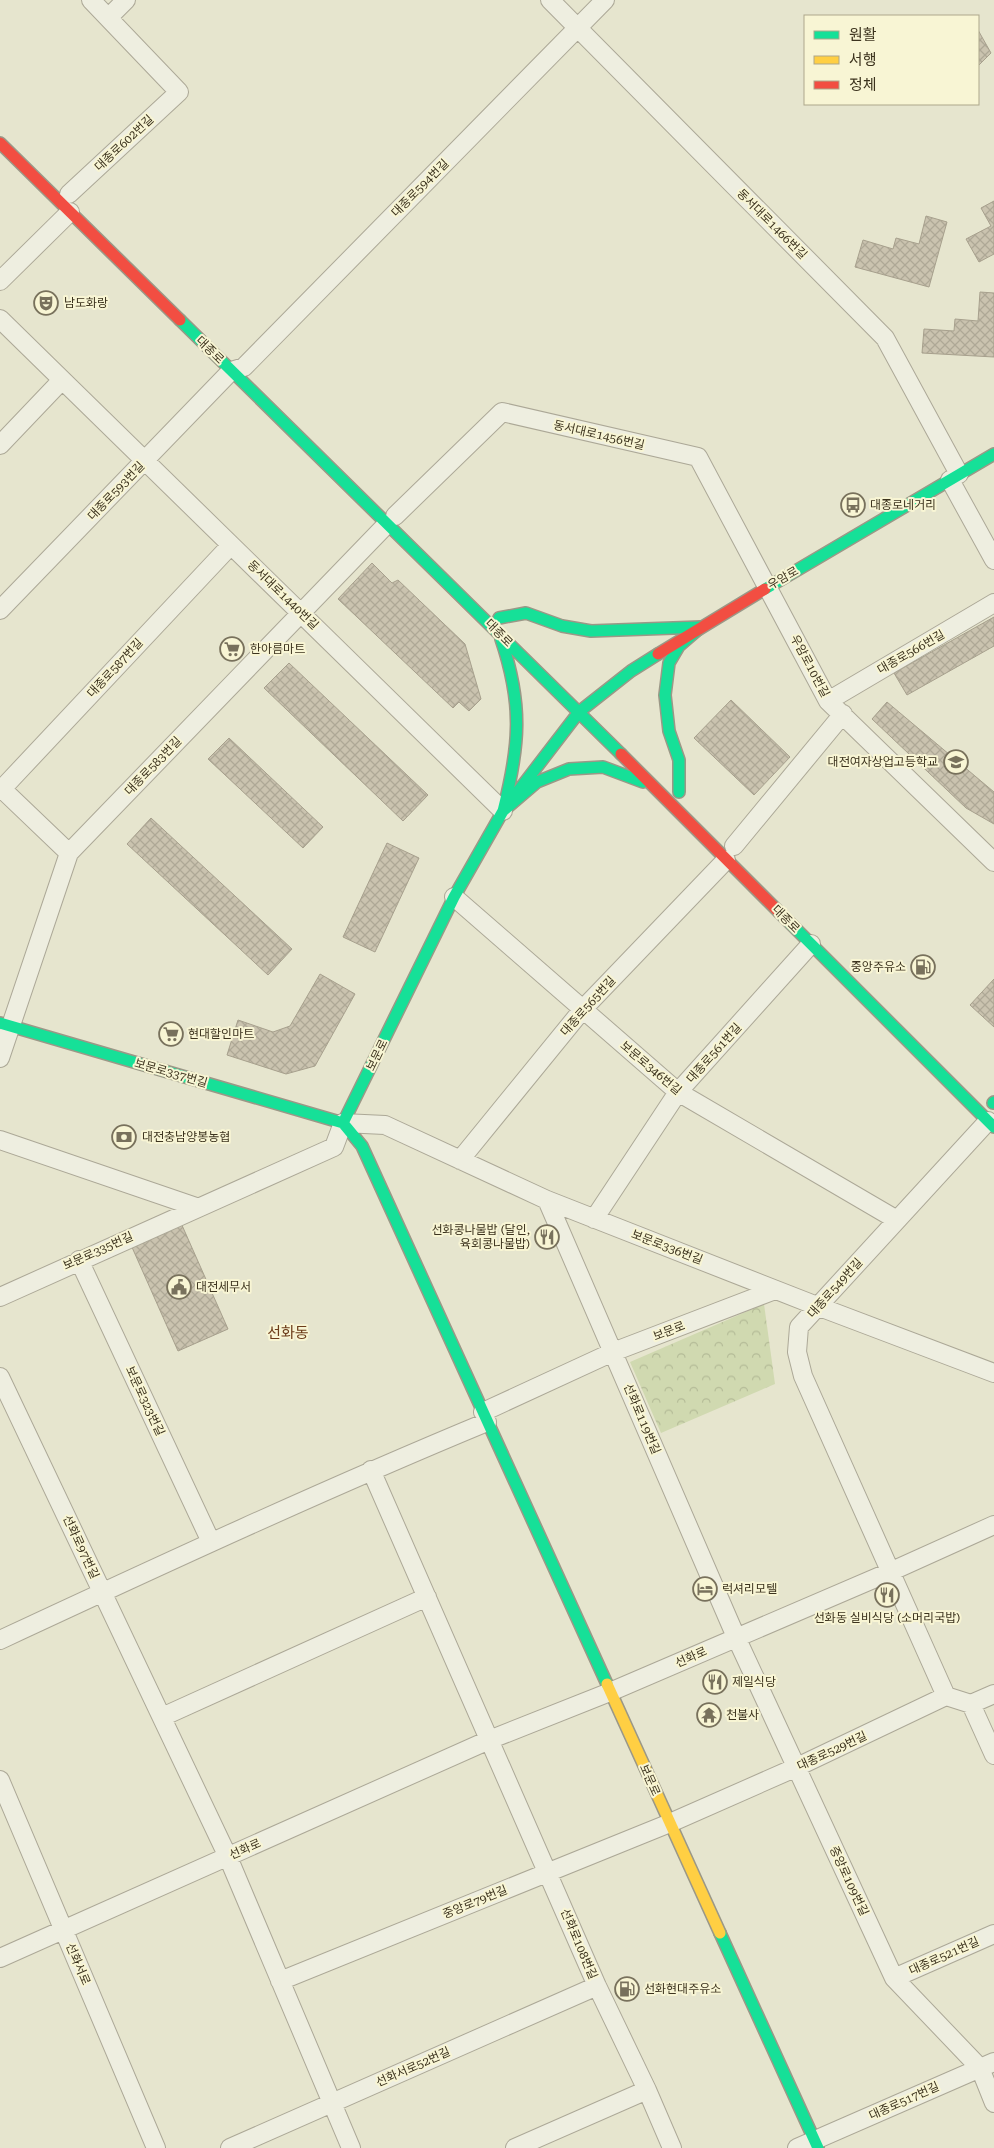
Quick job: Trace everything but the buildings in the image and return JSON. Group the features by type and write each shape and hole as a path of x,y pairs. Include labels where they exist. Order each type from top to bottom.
{"main road":[{"name":"대종로","path":"0,143 69,198 391,520 498,632 653,786 732,850 811,944 991,1124"},
{"name":"대종로","path":"195,319 238,369"},
{"name":"우암로","path":"579,712 630,672 700,626 994,454"},
{"name":"대종로","path":"391,520 520,638"},
{"path":"499,618 526,613 562,626 591,631 700,626"},
{"path":"665,778 682,795 679,760 669,731 665,695 669,663 679,646 700,626"},
{"path":"498,632 514,679 520,727 515,768 504,811"},
{"name":"보문로","path":"579,712 504,811 454,898 342,1123 362,1146 816,2144"},
{"path":"504,811 537,782 569,769 602,767 628,775 653,786"},
{"name":"보문로337번길","path":"6,1024 342,1123"}],"street":[{"path":"91,0 108,18 126,0"},
{"name":"동서대로1466번길","path":"550,0 885,338 994,560"},
{"name":"대종로594번길","path":"238,369 605,0"},
{"name":"대종로602번길","path":"0,281 69,198 179,92 108,18"},
{"name":"동서대로1440번길","path":"0,319 504,811"},
{"name":"대종로593번길","path":"0,610 145,460 238,369"},
{"path":"0,445 62,380"},
{"name":"동서대로1456번길","path":"391,520 502,412 698,457 767,587"},
{"name":"대종로583번길","path":"0,1058 6,1024 69,853 391,520"},
{"name":"대종로587번길","path":"1,789 231,544"},
{"name":"우암로10번길","path":"767,587 828,701 994,862"},
{"name":"대종로566번길","path":"828,701 994,604"},
{"path":"732,850 843,714"},
{"path":"1,789 69,853"},
{"name":"대종로565번길","path":"460,1160 583,1009 732,850"},
{"name":"보문로346번길","path":"454,898 678,1092 897,1220"},
{"name":"대종로561번길","path":"594,1218 678,1092 811,944"},
{"name":"보문로336번길","path":"342,1123 385,1124 547,1200 775,1290 994,1373"},
{"name":"보문로335번길","path":"0,1297 196,1207 334,1147 342,1123"},
{"name":"대종로549번길","path":"892,1572 804,1376 797,1352 799,1327 897,1220 991,1124"},
{"path":"0,1140 196,1207"},
{"name":"선화로119번길","path":"547,1200 736,1637"},
{"name":"보문로323번길","path":"79,1260 211,1542"},
{"name":"보문로","path":"485,1417 613,1352 775,1290"},
{"name":"선화로97번길","path":"0,1376 228,1857"},
{"path":"0,1640 485,1417"},
{"path":"371,1470 489,1740"},
{"name":"선화로","path":"0,1958 489,1740 610,1692 892,1572 994,1524"},
{"path":"892,1572 946,1696 970,1704 994,1694"},
{"path":"162,1717 427,1597"},
{"name":"중앙로109번길","path":"736,1637 894,1978 987,2065 994,2103"},
{"name":"대종로529번길","path":"670,1823 797,1767 946,1696"},
{"path":"970,1704 994,1755"},
{"name":"선화로108번길","path":"489,1740 597,1986 647,2090 672,2148"},
{"name":"선화서로","path":"0,1780 156,2148"},
{"name":"중앙로79번길","path":"280,1981 670,1823"},
{"path":"228,1857 351,2148"},
{"name":"대종로521번길","path":"894,1978 994,1934"},
{"name":"선화서로52번길","path":"230,2148 597,1986"},
{"name":"대종로517번길","path":"797,2148 816,2144 987,2065"},
{"path":"515,2148 647,2090"}],"green space":[{"path":"764,1304 775,1384 661,1433 630,1362"}],"traffic: fast":[{"path":"180,320 621,754"},
{"path":"765,589 994,454"},
{"path":"499,618 526,613 562,626 591,631 701,627"},
{"path":"679,792 679,760 669,731 665,695 669,663 679,646 701,627"},
{"path":"501,639 513,684 517,725 513,765 503,811"},
{"path":"343,1123 454,897 503,811 579,712 631,671 658,654"},
{"path":"503,811 537,782 569,769 603,767 643,782"},
{"path":"779,912 994,1127"},
{"path":"0,1023 343,1123"},
{"path":"343,1123 362,1146 607,1684"},
{"path":"720,1933 818,2148"}],"traffic: slow":[{"path":"607,1684 720,1933"}],"traffic: jam":[{"path":"0,143 180,320"},
{"path":"658,654 765,589"},
{"path":"621,754 779,912"}],"place":[{"name":"남도화랑","path":"46,303"},
{"name":"대종로네거리","path":"853,505"},
{"name":"한아름마트","path":"232,649"},
{"name":"대전여자상업고등학교","path":"956,762"},
{"name":"중앙주유소","path":"923,967"},
{"name":"현대할인마트","path":"171,1034"},
{"name":"대전충남양봉농협","path":"124,1137"},
{"name":"선화콩나물밥 (달인, 육회콩나물밥)","path":"547,1237"},
{"name":"대전세무서","path":"179,1287"},
{"name":"럭셔리모텔","path":"705,1589"},
{"name":"선화동 실비식당 (소머리국밥)","path":"887,1595"},
{"name":"제일식당","path":"715,1682"},
{"name":"천불사","path":"709,1715"},
{"name":"선화현대주유소","path":"627,1989"}],"district":[{"name":"선화동","path":"288,1333"}]}
